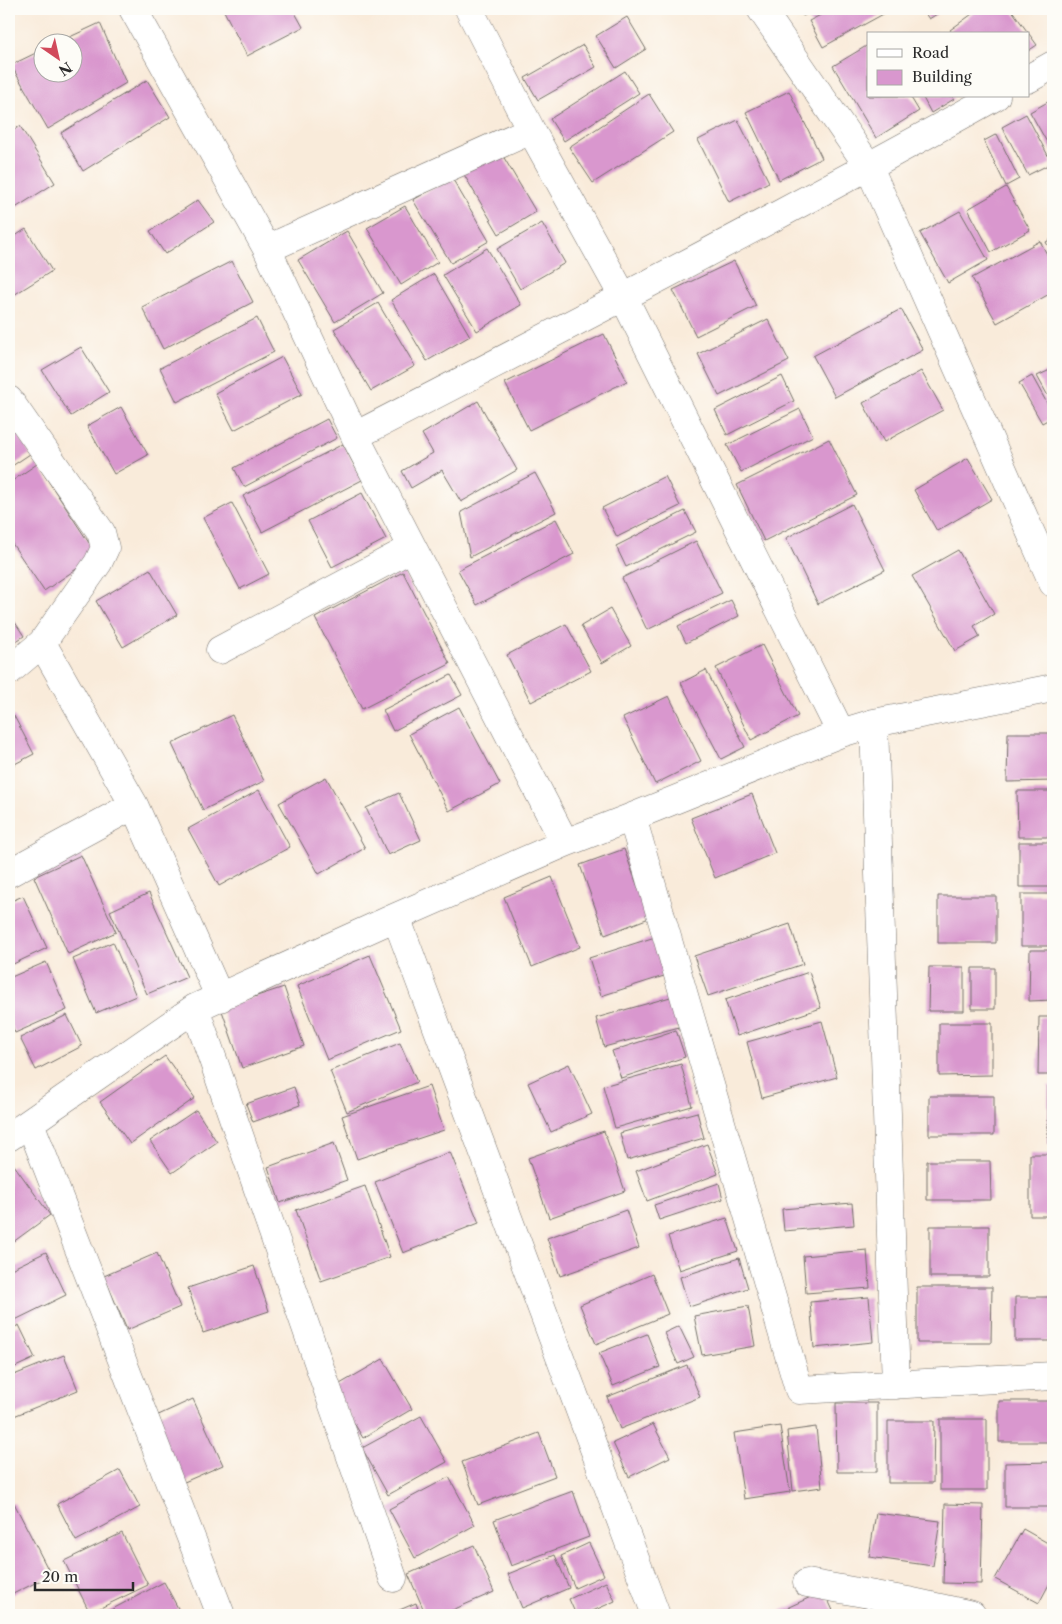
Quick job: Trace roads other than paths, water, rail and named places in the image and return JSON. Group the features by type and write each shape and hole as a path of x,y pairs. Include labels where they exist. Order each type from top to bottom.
{"street":[{"path":"133,9 266,250 355,436 565,843"},
{"path":"469,9 531,130 624,298 841,733"},
{"path":"761,9 869,167 1053,583"},
{"path":"1030,78 1053,65"},
{"path":"355,436 624,298 869,167 992,98"},
{"path":"266,250 531,130"},
{"path":"9,400 101,532 105,548 98,563 42,643 9,671"},
{"path":"220,650 412,548"},
{"path":"42,643 134,805 220,998"},
{"path":"221,1615 19,1130 195,1008 565,843 841,733 874,722 1053,688"},
{"path":"874,722 896,1385"},
{"path":"10,871 134,805"},
{"path":"632,817 799,1390 1053,1376"},
{"path":"396,917 656,1615"},
{"path":"195,1008 392,1578"},
{"path":"807,1583 972,1615"}]}
